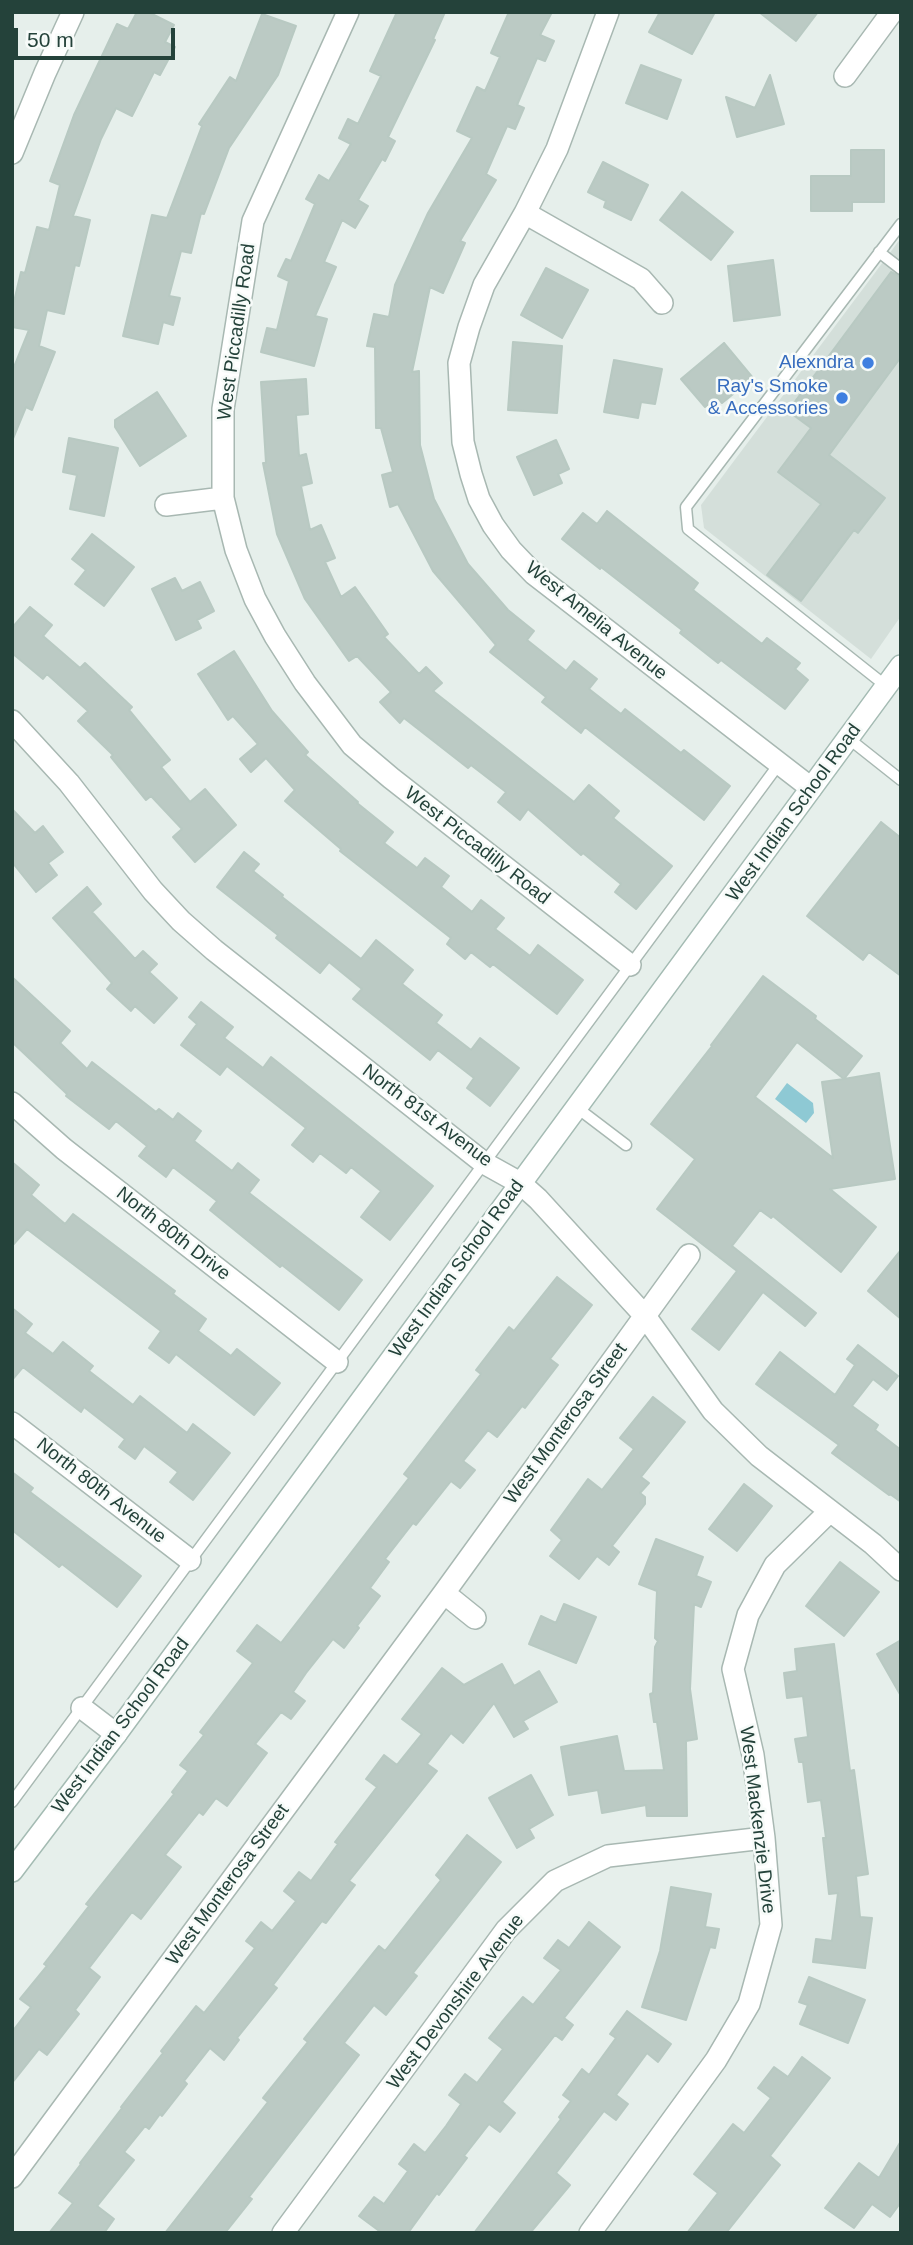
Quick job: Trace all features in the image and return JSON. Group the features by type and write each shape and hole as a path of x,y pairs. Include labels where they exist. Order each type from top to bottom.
{"street":[{"path":"12,153 73,12"},
{"name":"West Piccadilly Road","path":"348,12 253,221 223,409 223,498 236,550 255,598 305,683 352,745 630,965"},
{"name":"West Amelia Avenue","path":"608,12 561,139 525,213 484,285 468,327 459,363 463,442 479,499 511,550 534,574 811,788"},
{"path":"845,76 892,12"},
{"path":"525,213 641,279 662,303"},
{"path":"166,505 223,498"},
{"name":"West Indian School Road","path":"12,1871 116,1734 901,666"},
{"name":"North 81st Avenue","path":"12,721 69,783 153,891 181,921 484,1163 520,1183 538,1199 645,1316 713,1411 759,1456 873,1544 901,1570"},
{"name":"North 80th Drive","path":"12,1103 64,1149 337,1362"},
{"name":"West Monterosa Street","path":"12,2177 444,1594 689,1255"},
{"name":"North 80th Avenue","path":"12,1423 190,1560"},
{"name":"West Mackenzie Drive","path":"590,2233 716,2060 749,2004 771,1924 764,1838 753,1755 733,1669 748,1615 775,1565 829,1512"},
{"path":"444,1594 475,1618"},
{"path":"82,1708 116,1734"},
{"name":"West Devonshire Avenue","path":"283,2233 506,1930 555,1881 608,1856 764,1838"}],"lane":[{"path":"886,686 688,529 686,507 901,224"},
{"path":"879,252 901,269"},
{"path":"848,738 901,780"},
{"path":"12,1802 779,764"},
{"path":"576,1107 626,1145"}],"shaded area":[{"path":"901,238 901,616 871,659 704,528 701,505"}],"water":[{"path":"787,1083 813,1103 814,1113 806,1123 775,1099"}],"building":[{"path":"137,12 148,12 174,25 165,42 175,47 160,75 154,72 132,116 116,108 101,139 73,216 90,220 79,266 75,265 64,314 47,310 39,346 55,352 32,410 26,407 12,441 12,372 29,330 12,327 12,310 21,272 25,273 37,227 49,230 60,185 50,181 74,115 117,24 128,29"},
{"path":"397,12 445,12 433,39 435,40 388,137 395,141 385,161 382,159 358,200 368,206 355,228 342,220 324,262 336,267 315,316 327,319 314,366 261,352 267,328 277,330 289,281 278,276 286,259 291,261 315,204 306,199 319,175 329,181 351,144 339,138 348,119 358,124 381,76 370,71"},
{"path":"509,12 552,12 540,35 554,41 545,61 537,58 517,105 524,108 515,129 507,126 486,174 496,180 460,241 465,243 443,293 430,287 412,372 419,371 420,445 434,499 468,564 508,610 534,631 527,640 566,671 574,661 597,679 589,689 621,714 625,709 681,753 684,750 730,786 704,820 585,727 581,733 542,702 546,697 490,652 496,645 433,571 398,504 390,507 382,475 393,472 381,428 376,428 375,347 367,346 374,314 389,317 395,285 428,213 472,138 457,131 477,87 485,91 500,57 491,53"},
{"path":"660,12 715,12 692,54 649,32"},
{"path":"759,12 818,12 796,41"},
{"path":"262,14 296,26 278,75 229,148 204,214 201,213 191,253 181,251 169,296 180,298 173,325 163,322 158,344 123,336 152,215 167,218 202,126 199,124 230,77 236,81"},
{"path":"641,65 681,80 667,119 626,103"},
{"path":"770,75 784,124 737,137 726,97 755,108"},
{"path":"851,150 884,150 884,202 852,202 852,211 811,211 811,176 851,176"},
{"path":"603,162 648,185 631,220 604,207 606,201 588,192"},
{"path":"682,192 733,232 711,260 660,220"},
{"path":"773,260 780,315 734,321 728,266"},
{"path":"546,268 588,290 562,338 521,315"},
{"path":"891,272 901,277 901,357 829,455 885,498 858,533 854,530 801,601 767,575 821,504 778,472 811,428 788,411"},
{"path":"513,342 562,346 557,413 508,410"},
{"path":"724,343 753,378 722,403 717,397 705,407 681,379"},
{"path":"614,360 662,369 655,404 641,402 638,418 604,412"},
{"path":"306,379 308,414 296,415 299,456 306,454 312,483 301,486 310,530 321,525 335,558 325,562 341,597 355,587 388,634 384,637 419,674 426,667 442,683 433,691 574,802 589,785 619,811 613,818 672,866 636,909 615,892 621,884 583,853 581,855 528,809 520,820 498,802 506,792 471,765 468,768 404,718 400,723 380,702 391,692 357,656 349,661 305,599 277,534 263,463 266,463 261,382"},
{"path":"157,392 186,436 140,466 115,427 115,420"},
{"path":"69,438 118,448 104,516 70,509 77,475 63,472"},
{"path":"556,440 569,469 558,474 562,483 534,495 517,457"},
{"path":"607,511 698,583 693,590 762,644 767,638 800,663 795,669 808,680 785,709 721,660 718,663 680,633 682,630 562,539 583,513 597,524"},
{"path":"92,534 134,567 104,606 75,584 86,570 72,559"},
{"path":"175,578 182,591 200,582 214,611 197,620 201,628 176,640 152,589"},
{"path":"30,607 52,625 43,636 80,668 85,663 132,707 129,710 170,760 161,767 190,802 205,789 236,825 195,862 173,837 182,829 151,796 146,800 111,757 113,755 78,721 88,711 47,674 43,679 12,653 12,628"},
{"path":"234,651 272,711 308,752 305,755 393,832 384,843 417,868 425,858 449,876 441,887 472,912 481,900 504,918 495,929 530,956 538,945 583,980 557,1014 493,964 490,967 471,952 465,959 447,944 451,938 340,851 341,849 285,801 295,790 266,758 251,772 240,759 258,744 233,716 228,720 198,674"},
{"path":"12,809 35,833 43,826 63,852 48,863 57,875 36,892 12,862"},
{"path":"881,822 901,838 901,976 869,952 863,960 807,916"},
{"path":"244,852 259,864 253,871 361,959 376,940 413,970 402,984 442,1015 436,1023 471,1050 480,1038 519,1068 490,1106 467,1088 474,1078 438,1050 430,1060 353,999 362,989 329,962 320,973 276,938 278,935 217,887"},
{"path":"87,887 101,904 92,912 135,959 143,951 157,964 149,972 177,998 154,1023 135,1006 131,1011 107,989 112,983 53,918"},
{"path":"763,976 816,1016 815,1019 862,1056 844,1079 879,1073 895,1179 830,1189 876,1227 841,1272 773,1216 771,1218 760,1210 732,1246 816,1313 805,1326 763,1292 719,1350 692,1329 737,1271 657,1209 695,1159 651,1124","holes":["797,1042 844,1079 822,1082 833,1158 755,1097"]},
{"path":"12,977 70,1031 60,1043 87,1069 92,1062 156,1112 159,1109 173,1120 178,1113 201,1131 194,1141 232,1171 238,1163 259,1180 249,1193 362,1280 339,1310 282,1265 280,1267 210,1210 217,1201 173,1167 166,1177 139,1156 147,1146 116,1121 109,1129 66,1096 67,1094 12,1042"},
{"path":"201,1002 233,1027 224,1038 263,1068 271,1057 433,1186 390,1240 361,1217 381,1191 351,1167 346,1173 320,1153 313,1162 292,1145 306,1128 227,1066 220,1075 181,1045 197,1024 189,1017"},
{"path":"12,1162 39,1185 31,1195 65,1224 73,1214 175,1291 173,1294 206,1319 198,1331 231,1356 237,1349 280,1383 254,1415 176,1354 169,1363 149,1348 161,1331 27,1229 12,1246"},
{"path":"901,1250 901,1319 868,1291"},
{"path":"557,1277 592,1305 550,1359 558,1365 525,1408 522,1406 497,1437 488,1430 463,1461 475,1470 460,1488 451,1481 385,1559 389,1562 370,1588 380,1596 357,1626 359,1628 344,1648 333,1639 306,1673 293,1692 305,1701 291,1719 281,1712 255,1744 267,1753 227,1806 216,1798 203,1815 199,1812 165,1855 181,1867 141,1919 132,1912 89,1968 100,1977 75,2010 79,2014 47,2055 39,2049 12,2083 12,2032 31,2007 20,1999 89,1906 86,1904 174,1794 172,1792 188,1771 180,1765 204,1735 200,1732 253,1663 237,1651 257,1625 281,1643 409,1478 404,1474 481,1374 476,1370 509,1327 514,1331"},
{"path":"12,1308 32,1324 25,1333 53,1354 63,1342 93,1366 89,1371 133,1405 140,1396 187,1433 193,1424 230,1453 193,1500 170,1482 178,1472 144,1446 135,1459 119,1447 125,1439 84,1407 81,1412 23,1367 12,1380"},
{"path":"858,1345 898,1376 887,1390 873,1379 852,1406 878,1425 875,1430 901,1450 901,1502 832,1453 839,1445 756,1384 780,1352 835,1395 855,1365 847,1359"},
{"path":"653,1397 685,1422 641,1477 649,1483 640,1493 645,1497 645,1504 612,1546 619,1552 609,1565 597,1556 579,1579 550,1556 562,1540 551,1530 588,1479 602,1490 634,1449 620,1438"},
{"path":"12,1472 33,1488 30,1492 141,1576 117,1607 62,1564 59,1567 12,1530"},
{"path":"744,1484 772,1506 737,1551 709,1529"},
{"path":"656,1539 703,1557 696,1576 711,1582 701,1607 694,1604 690,1689 697,1739 686,1741 687,1816 647,1816 646,1805 602,1813 598,1790 569,1795 561,1747 617,1736 624,1771 664,1770 650,1694 653,1693 655,1647 658,1641 655,1638 657,1591 639,1584"},
{"path":"840,1562 879,1592 844,1636 806,1606"},
{"path":"564,1604 596,1617 576,1663 529,1644 541,1616 556,1623"},
{"path":"901,1640 901,1696 877,1654"},
{"path":"834,1644 850,1771 854,1770 868,1874 856,1876 860,1917 872,1918 865,1968 813,1962 816,1939 832,1941 838,1893 829,1894 821,1800 808,1802 803,1762 799,1762 795,1739 808,1737 803,1696 787,1698 784,1673 797,1671 795,1649"},
{"path":"502,1664 514,1686 539,1671 557,1702 523,1721 528,1729 514,1737 494,1703 463,1743 451,1733 427,1764 437,1771 349,1881 355,1885 326,1923 322,1921 273,1985 277,1988 237,2038 239,2040 224,2060 210,2048 184,2081 187,2084 162,2116 160,2114 149,2129 145,2126 124,2152 134,2160 97,2206 114,2219 104,2233 49,2233 73,2203 59,2193 163,2053 161,2051 196,2006 204,2013 255,1948 246,1941 261,1922 272,1931 296,1901 284,1891 299,1872 311,1881 338,1844 335,1842 377,1787 366,1779 384,1755 397,1765 422,1734 402,1719 442,1668 464,1685"},
{"path":"531,1775 553,1815 529,1829 534,1838 517,1848 489,1798"},
{"path":"467,1835 501,1862 413,1973 417,1976 386,2015 374,2005 344,2043 359,2055 249,2197 252,2199 225,2233 165,2233 268,2102 263,2098 308,2042 304,2039 379,1946 385,1951 441,1880 436,1875"},
{"path":"671,1887 711,1894 705,1927 719,1929 715,1948 710,1947 686,2020 642,2007 660,1951"},
{"path":"589,1922 620,1947 564,2018 573,2025 562,2040 555,2035 502,2102 515,2113 500,2132 489,2124 464,2156 467,2158 408,2233 382,2233 359,2216 374,2197 384,2204 408,2171 399,2164 414,2144 425,2153 446,2126 461,2104 449,2095 465,2074 477,2083 503,2049 489,2038 501,2023 523,1997 533,2005 561,1970 544,1958 558,1940 569,1948"},
{"path":"809,1977 865,2000 848,2043 800,2024 808,2005 799,2002"},
{"path":"627,2011 671,2044 658,2062 647,2053 616,2095 628,2104 616,2120 604,2111 556,2173 570,2185 530,2233 474,2233 561,2119 559,2117 571,2101 563,2095 582,2069 589,2075 616,2038 610,2034"},
{"path":"802,2057 830,2078 770,2156 780,2165 726,2233 687,2233 718,2193 694,2174 733,2124 744,2133 771,2098 758,2088 774,2067 788,2077"},
{"path":"901,2141 901,2202 890,2217 872,2204 854,2228 825,2208 859,2163 879,2178"}],"place":[{"name":"Alexndra","path":"868,363"},
{"name":"Ray's Smoke & Accessories","path":"842,398"}]}
